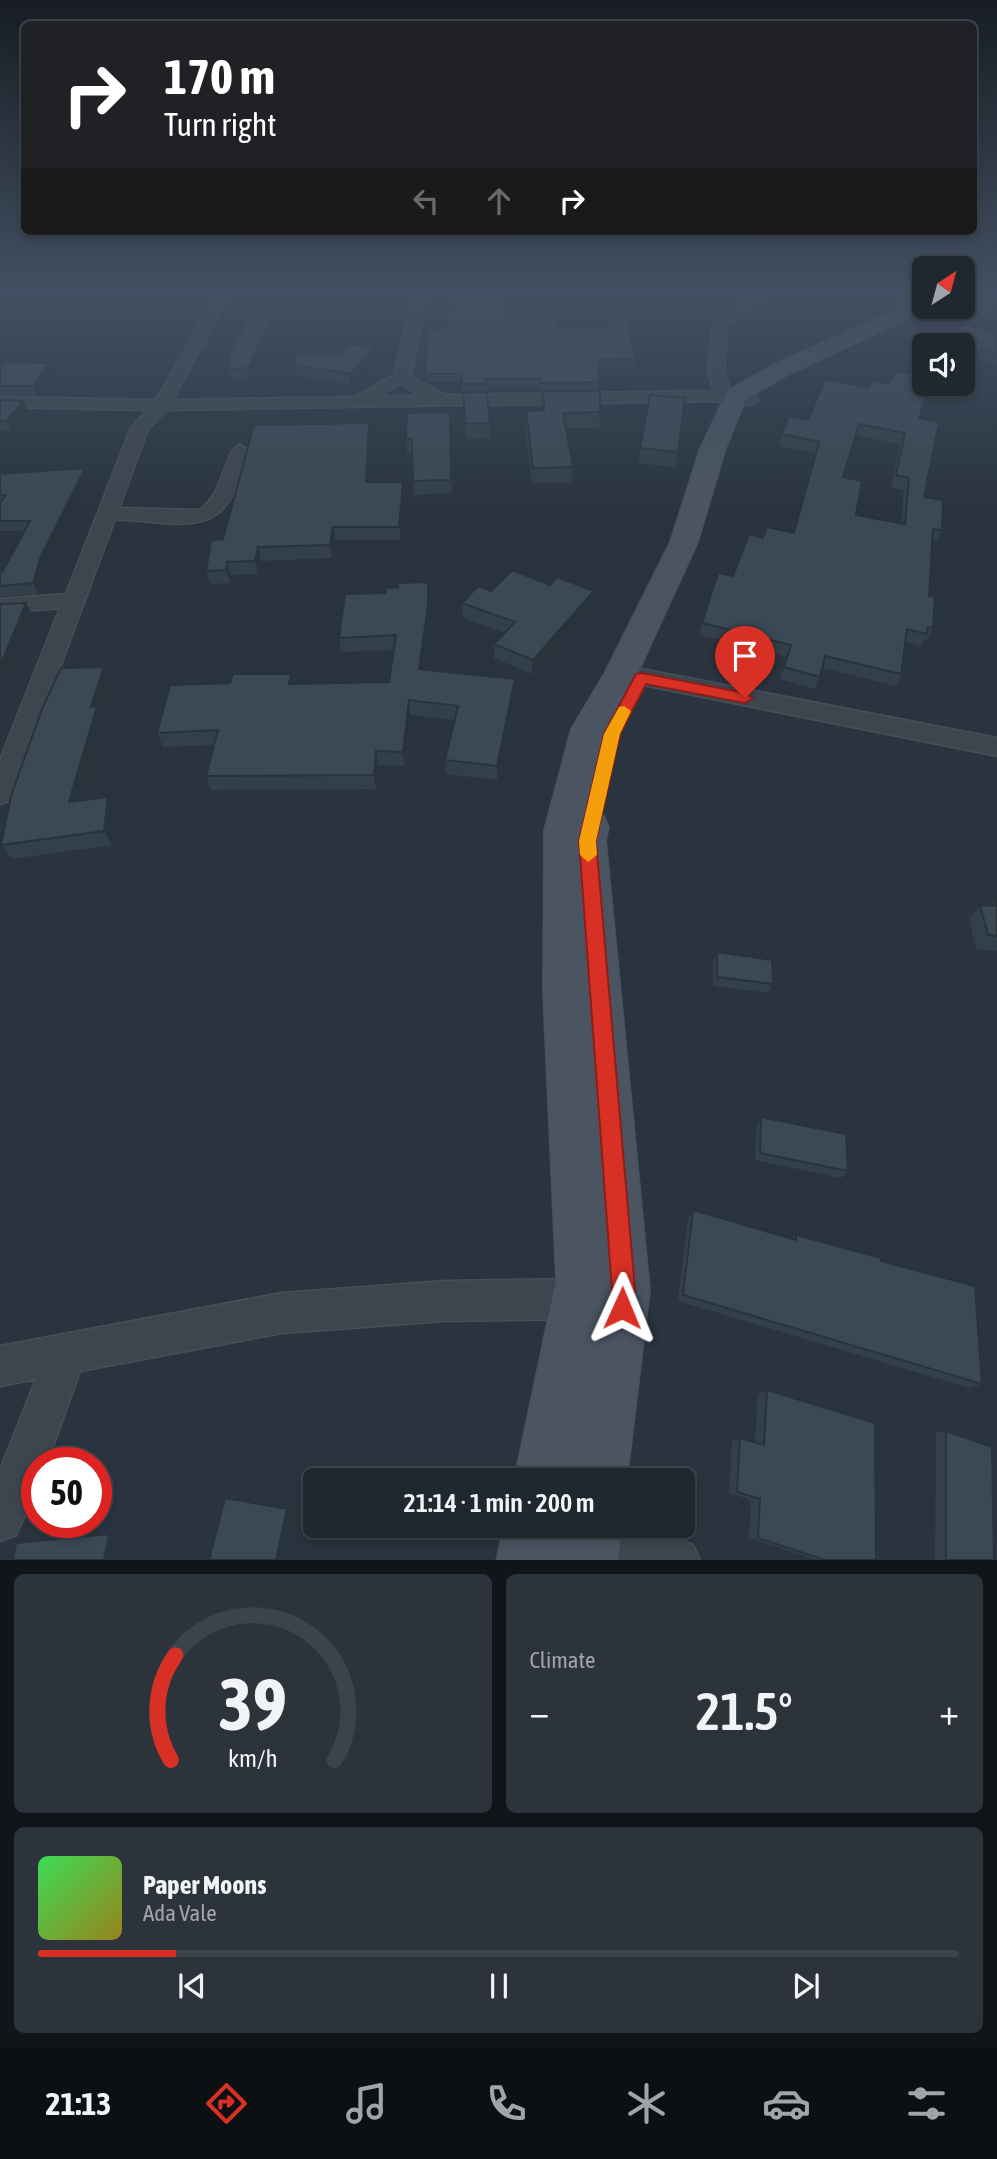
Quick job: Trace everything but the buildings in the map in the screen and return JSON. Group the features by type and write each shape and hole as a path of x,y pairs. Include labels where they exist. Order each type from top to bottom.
{"main road":[{"path":"736,398 791,365"},
{"path":"736,398 820,365"},
{"path":"546,1468 583,1280 565,992 564,830 588,729 671,624 702,548 730,452 736,398"},
{"path":"599,1468 623,1290 587,841 612,734 631,675"},
{"path":"528,1560 533,1538"},
{"path":"586,1560 589,1538"}],"street":[{"path":"0,794 140,428 161,405 184,365"},
{"path":"402,378 405,365"},
{"path":"717,365 716,372 736,398"},
{"path":"354,401 402,378"},
{"path":"402,378 441,400"},
{"path":"0,402 161,405 736,398"},
{"path":"108,513 195,518 207,516 219,509 240,450"},
{"path":"0,606 75,600"},
{"path":"631,675 997,747"},
{"path":"0,1366 282,1313 445,1301 579,1297 622,1308"},
{"path":"0,1519 31,1451 66,1354"},
{"path":"629,1538 677,1560"}],"slow traffic":[{"path":"588,855 587,841 612,734 624,711"}],"route":[{"path":"622,1308 623,1290 587,841 612,734 642,678 745,698"}]}
